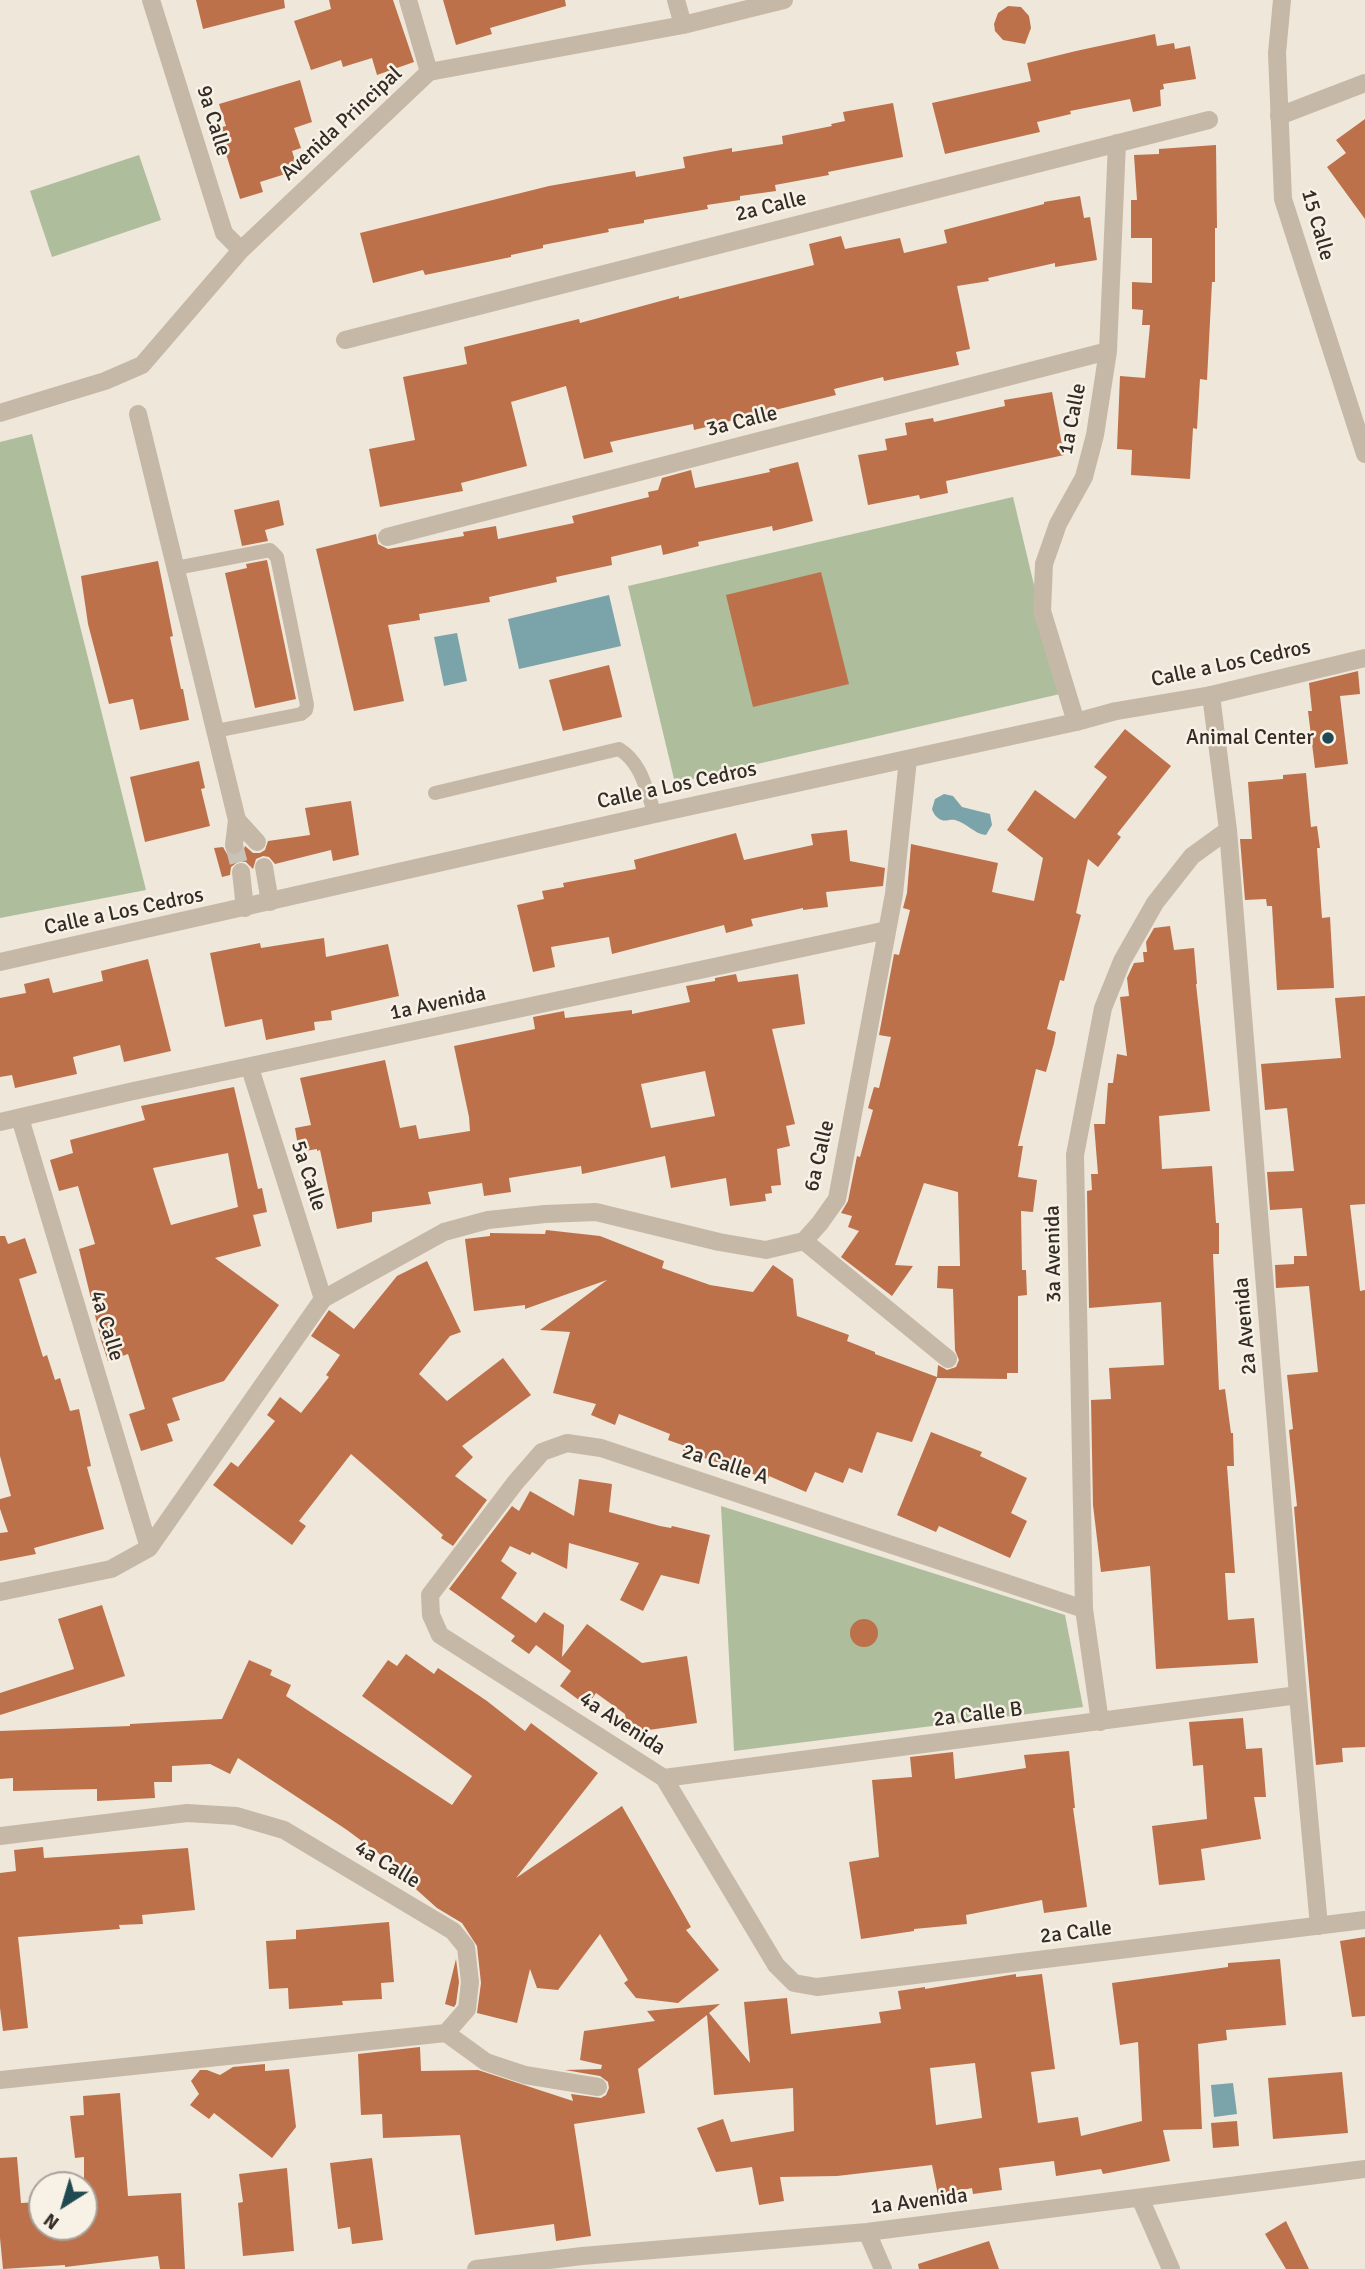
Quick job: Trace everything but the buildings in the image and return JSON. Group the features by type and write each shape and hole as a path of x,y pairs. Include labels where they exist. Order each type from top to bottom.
{"street":[{"name":"9a Calle","path":"151,0 224,233 242,250"},
{"path":"408,0 429,72"},
{"path":"676,0 683,25"},
{"name":"Avenida Principal","path":"1,408 105,382 142,365 242,250 429,72 683,25 784,0"},
{"name":"15 Calle","path":"1282,0 1276,53 1283,199 1365,454"},
{"path":"1279,116 1365,83"},
{"name":"2a Calle","path":"345,340 1209,120"},
{"name":"1a Calle","path":"1076,722 1042,611 1044,564 1058,524 1084,477 1096,435 1108,351 1117,143"},
{"name":"3a Calle","path":"387,537 1108,351"},
{"path":"138,414 237,820 234,845"},
{"name":"Calle a Los Cedros","path":"0,962 1116,711 1211,695 1365,658"},
{"name":"2a Avenida","path":"1211,695 1228,830 1319,1926"},
{"name":"6a Calle","path":"804,1241 836,1199 894,894 908,759"},
{"path":"237,820 257,842"},
{"name":"3a Avenida","path":"1100,1722 1084,1609 1075,1155 1103,1008 1122,961 1155,903 1192,856 1228,830"},
{"path":"264,867 270,902"},
{"path":"241,872 245,908"},
{"name":"1a Avenida","path":"0,1122 887,930"},
{"name":"5a Calle","path":"250,1068 323,1299"},
{"name":"4a Calle","path":"20,1118 149,1548"},
{"path":"0,1591 111,1569 149,1548 323,1299 443,1232 488,1220 596,1212 719,1242 766,1250 804,1241 948,1359"},
{"name":"2a Calle A","path":"431,1615 430,1595 515,1483 542,1452 567,1443 601,1448 1084,1609"},
{"name":"4a Avenida","path":"431,1615 440,1635 664,1778 776,1965 794,1983"},
{"name":"2a Calle B","path":"664,1778 1298,1695"},
{"name":"4a Calle","path":"0,1836 187,1813 236,1816 284,1830 453,1931 466,1947 470,1982 467,2009 446,2033"},
{"name":"2a Calle","path":"794,1983 817,1987 1365,1920"},
{"path":"0,2080 446,2033 486,2062 525,2075 598,2087"},
{"name":"1a Avenida","path":"476,2269 585,2262 867,2232 1365,2169"},
{"path":"1140,2197 1171,2269"},
{"path":"867,2232 883,2269"}],"lane":[{"path":"176,568 270,550 277,557 306,710 301,714 216,731"},
{"path":"435,793 619,749 630,756 638,767 655,814"}],"green space":[{"path":"139,155 161,220 52,257 30,191"},
{"path":"32,434 146,890 0,918 0,442"},
{"path":"1013,497 1060,694 675,783 628,586"},
{"path":"721,1506 1065,1615 1083,1707 734,1751"}],"water":[{"path":"609,595 621,646 519,669 508,619"},
{"path":"457,633 467,681 444,686 434,637"},
{"path":"944,794 953,796 962,807 990,814 992,825 986,835 959,821 937,817 932,809 935,799"},
{"path":"1233,2083 1237,2114 1214,2117 1211,2085"}],"tunnel":[{"path":"234,845 241,872"}],"place":[{"name":"Animal Center","path":"1328,738"}]}
